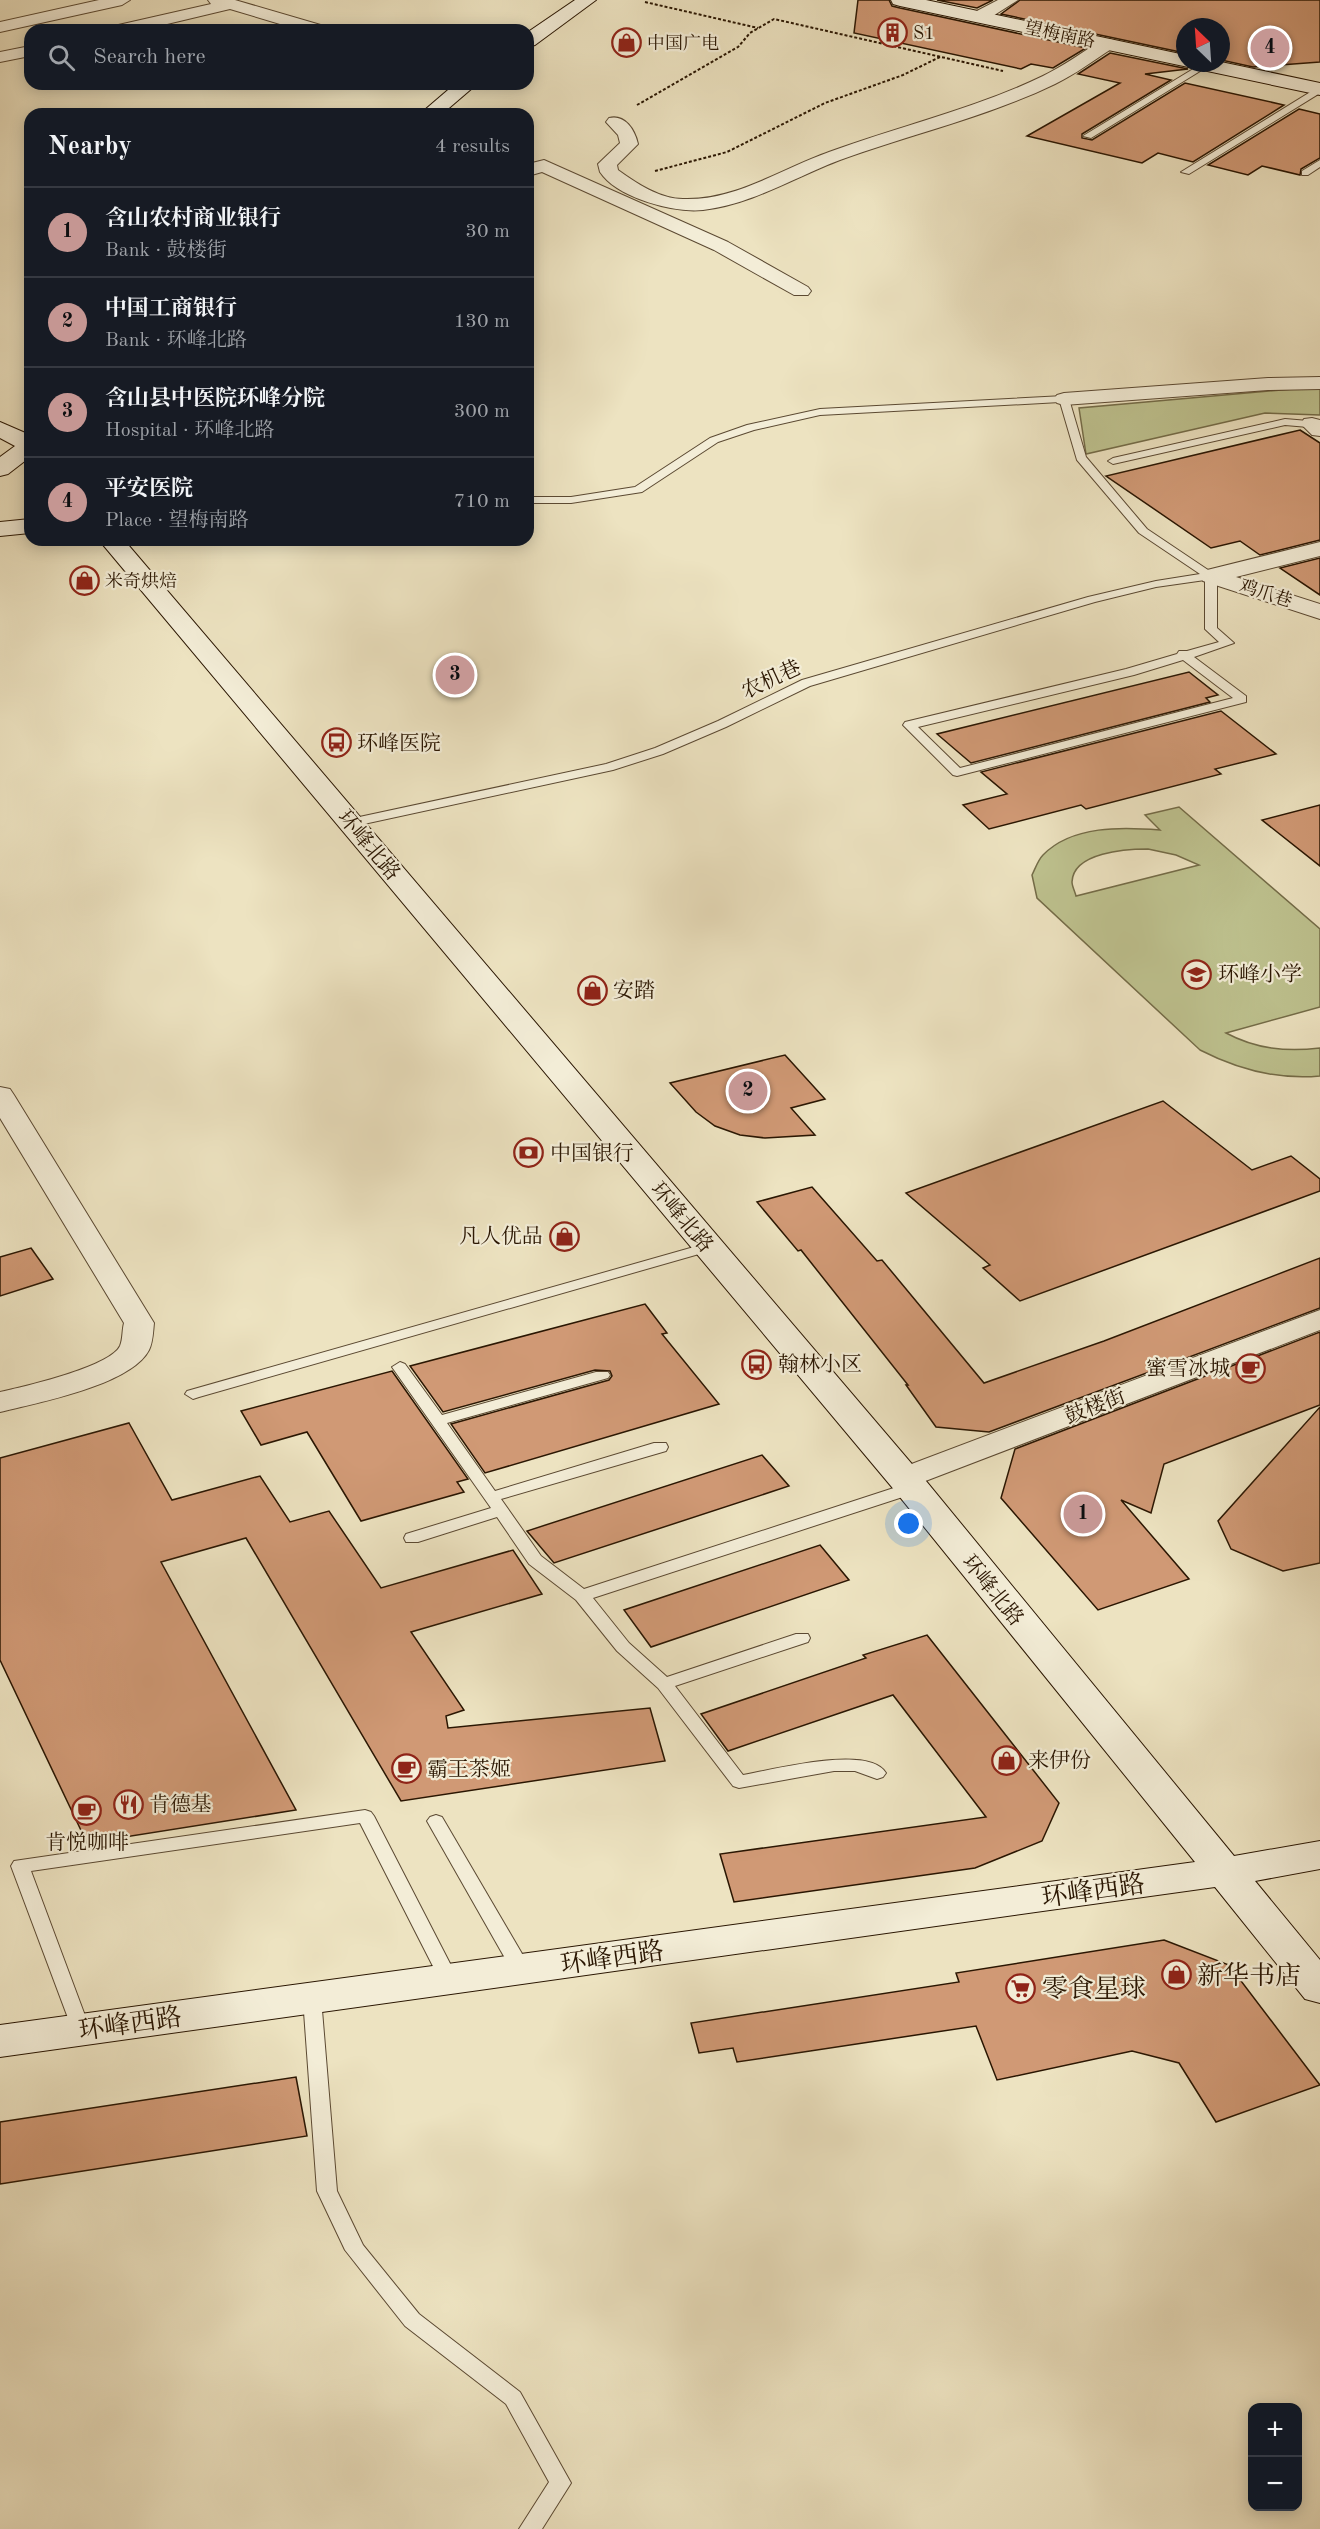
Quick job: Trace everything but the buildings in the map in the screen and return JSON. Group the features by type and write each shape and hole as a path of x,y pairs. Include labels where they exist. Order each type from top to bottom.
{"main road":[{"path":"534,37 587,0"},
{"name":"望梅南路","path":"900,0 1176,59"},
{"path":"1230,70 1320,89"},
{"path":"437,108 460,90"},
{"path":"0,429 24,442"},
{"path":"0,469 24,450"},
{"path":"0,529 24,527"},
{"name":"环峰北路","path":"113,546 908,1483 1223,1872 1320,1988"},
{"name":"环峰西路","path":"0,2041 1223,1872 1320,1855"}],"street":[{"path":"0,27 122,0"},
{"path":"979,17 1010,0"},
{"path":"142,24 224,2 298,24"},
{"path":"615,122 627,134 629,144 607,164 609,172 619,180 666,202 682,205 739,197 761,190 828,158 1048,80 1107,44"},
{"path":"0,57 24,52"},
{"path":"534,168 544,166 721,246 801,291"},
{"path":"1064,399 1268,384 1320,383"},
{"path":"1211,576 1320,549"},
{"name":"鸡爪巷","path":"1211,576 1320,612"},
{"path":"0,1095 139,1323 134,1350 116,1366 45,1391 0,1402"},
{"name":"鼓楼街","path":"908,1483 1320,1319"}],"lane":[{"path":"1088,136 1188,72"},
{"path":"1186,172 1320,89"},
{"path":"1305,172 1320,163"},
{"path":"534,500 571,500 638,490 714,440 751,427 820,412 1064,399 1081,458 1143,531 1211,576 1211,629 1228,643 1183,654 1130,672 909,725 957,772 1242,699 1183,654"},
{"path":"1113,461 1285,422 1317,426"},
{"name":"农机巷","path":"350,823 609,767 659,751 723,724 806,682 1092,599 1156,584 1211,576"},
{"path":"193,1394 708,1247"},
{"path":"400,1367 535,1560 582,1596 623,1647 664,1684 739,1782 834,1765 857,1765 878,1773"},
{"path":"438,1421 602,1375"},
{"path":"412,1538 495,1504 660,1447"},
{"path":"582,1596 908,1483"},
{"path":"664,1684 802,1638"},
{"path":"81,2030 20,1866 365,1816 449,1979"},
{"path":"436,1821 521,1969"},
{"path":"312,1998 327,2191 355,2250 412,2320 513,2398 560,2483 530,2529"}],"path":[{"path":"645,3 758,28"},
{"path":"615,122 643,100 738,47 750,33 774,19 1048,80"},
{"path":"619,180 727,152 825,103 903,75 941,57"}],"green space":[{"path":"1304,388 1320,389 1320,415 1265,413 1086,454 1079,408"},
{"path":"1179,807 1320,929 1320,1007 1226,1033 1249,1043 1272,1048 1295,1050 1320,1048 1320,1076 1273,1075 1258,1072 1228,1063 1200,1050 1037,898 1032,875 1041,857 1055,845 1068,838 1098,830 1130,828 1160,830 1145,815","holes":["1139,849 1176,855 1199,865 1076,896 1072,882 1075,872 1081,864 1091,858 1102,854"]}],"place":[{"name":"S1","path":"892,33"},
{"name":"中国广电","path":"626,43"},
{"name":"平安医院","path":"1270,48"},
{"name":"米奇烘焙","path":"84,581"},
{"name":"含山县中医院环峰分院","path":"455,675"},
{"name":"环峰医院","path":"336,743"},
{"name":"环峰小学","path":"1197,974"},
{"name":"安踏","path":"592,990"},
{"name":"中国工商银行","path":"748,1091"},
{"name":"中国银行","path":"529,1153"},
{"name":"凡人优品","path":"564,1236"},
{"name":"翰林小区","path":"757,1364"},
{"name":"蜜雪冰城","path":"1251,1368"},
{"name":"含山农村商业银行","path":"1083,1514"},
{"name":"来伊份","path":"1007,1760"},
{"name":"霸王茶姬","path":"406,1769"},
{"name":"肯德基","path":"128,1804"},
{"name":"肯悦咖啡","path":"87,1811"},
{"name":"新华书店","path":"1176,1975"},
{"name":"零食星球","path":"1021,1988"}]}
